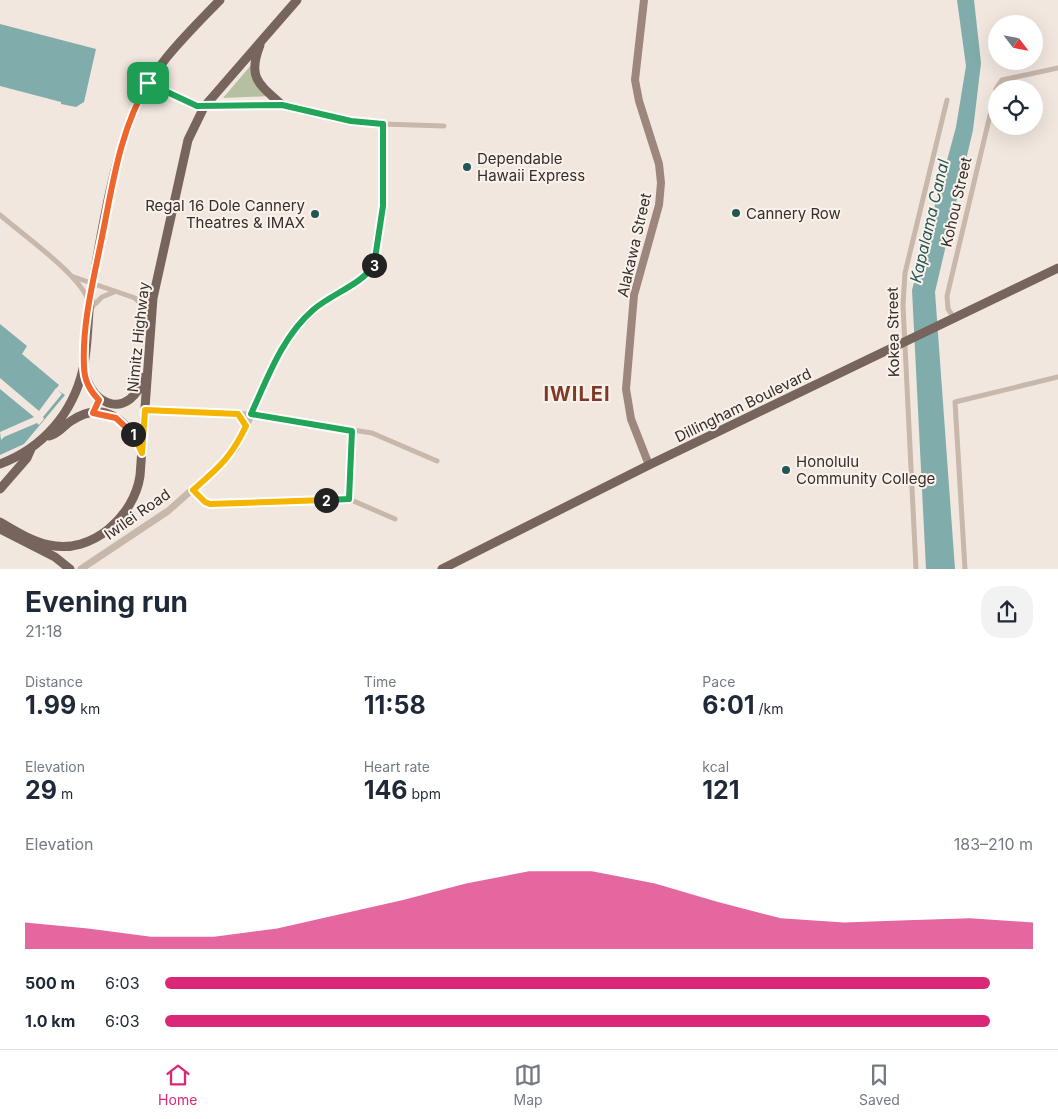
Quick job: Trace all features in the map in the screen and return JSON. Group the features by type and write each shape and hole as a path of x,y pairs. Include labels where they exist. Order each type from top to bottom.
{"main road":[{"path":"147,367 141,386 132,399 114,405 99,400 86,382 84,367 92,284 121,150 133,112 148,83 169,56 220,0"},
{"name":"Nimitz Highway","path":"0,522 43,543 58,546 80,543 102,534 120,519 134,499 139,483 142,453 149,332 158,275 192,129 204,107 297,0"},
{"name":"Alakawa Street","path":"644,0 635,80 639,101 659,164 661,183 659,204 634,295 626,389 631,419 649,465"},
{"path":"262,38 255,58 255,76 263,89 282,105"},
{"name":"Dillingham Boulevard","path":"444,569 649,465 1058,268"},
{"path":"0,464 31,449 46,436 69,406 84,367"},
{"path":"93,413 99,400"},
{"path":"46,436 55,435 78,417 93,413 112,416 125,423 132,432 142,453"},
{"path":"1,490 27,458 31,449"},
{"path":"0,512 12,529"},
{"path":"0,529 55,557 70,569"}],"street":[{"path":"1002,80 1058,68"},
{"path":"148,83 197,106 282,105 351,121 444,126"},
{"name":"Kokea Street","path":"916,569 902,304 905,273 947,100"},
{"name":"Iwilei Road","path":"81,569 91,566 168,511 228,458 246,426 278,356 299,324 322,303 366,275 376,261 383,206 383,124"},
{"name":"Kohou Street","path":"954,319 948,309 947,296 988,125"},
{"path":"0,215 71,275 85,292 89,305"},
{"path":"71,275 135,298 142,304 146,312 149,332"},
{"path":"88,318 96,301 115,292"},
{"path":"965,569 955,402 1058,377"},
{"path":"145,410 251,414 378,435 437,461"},
{"path":"238,414 246,426"},
{"path":"349,499 352,431"},
{"path":"193,490 205,502 210,504 349,499 395,519"}],"green space":[{"path":"252,64 270,96 223,98"}],"water":[{"path":"957,0 974,0 981,63 973,130 935,292 955,569 926,569 912,290 956,127 966,66"},
{"path":"0,24 96,49 84,102 76,107 0,86"},
{"path":"0,324 27,346 22,354 59,385 56,389 65,395 24,444 0,455"}],"pier":[{"path":"0,378 39,411 56,388 62,394 43,417 44,419 39,425 37,423 1,440 0,432 34,417 0,389"}],"place":[{"name":"Dependable Hawaii Express","path":"467,167"},
{"name":"Cannery Row","path":"736,213"},
{"name":"Regal 16 Dole Cannery Theatres & IMAX","path":"315,214"},
{"name":"Honolulu Community College","path":"786,470"}],"district":[{"name":"IWILEI","path":"577,394"}],"route":[{"path":"148,83 197,106 282,105 351,121 383,124 384,190 376,261 366,275 322,303 299,324 278,356 251,414 352,431 349,499 206,503 193,490 224,463 236,448 246,426 238,414 145,410 142,453 132,432 125,423 112,416 93,413 99,400 86,382 84,367 86,328 92,284 121,150 133,112 148,83"}],"water label":[{"name":"Kapalama Canal","path":"929,221"}]}
